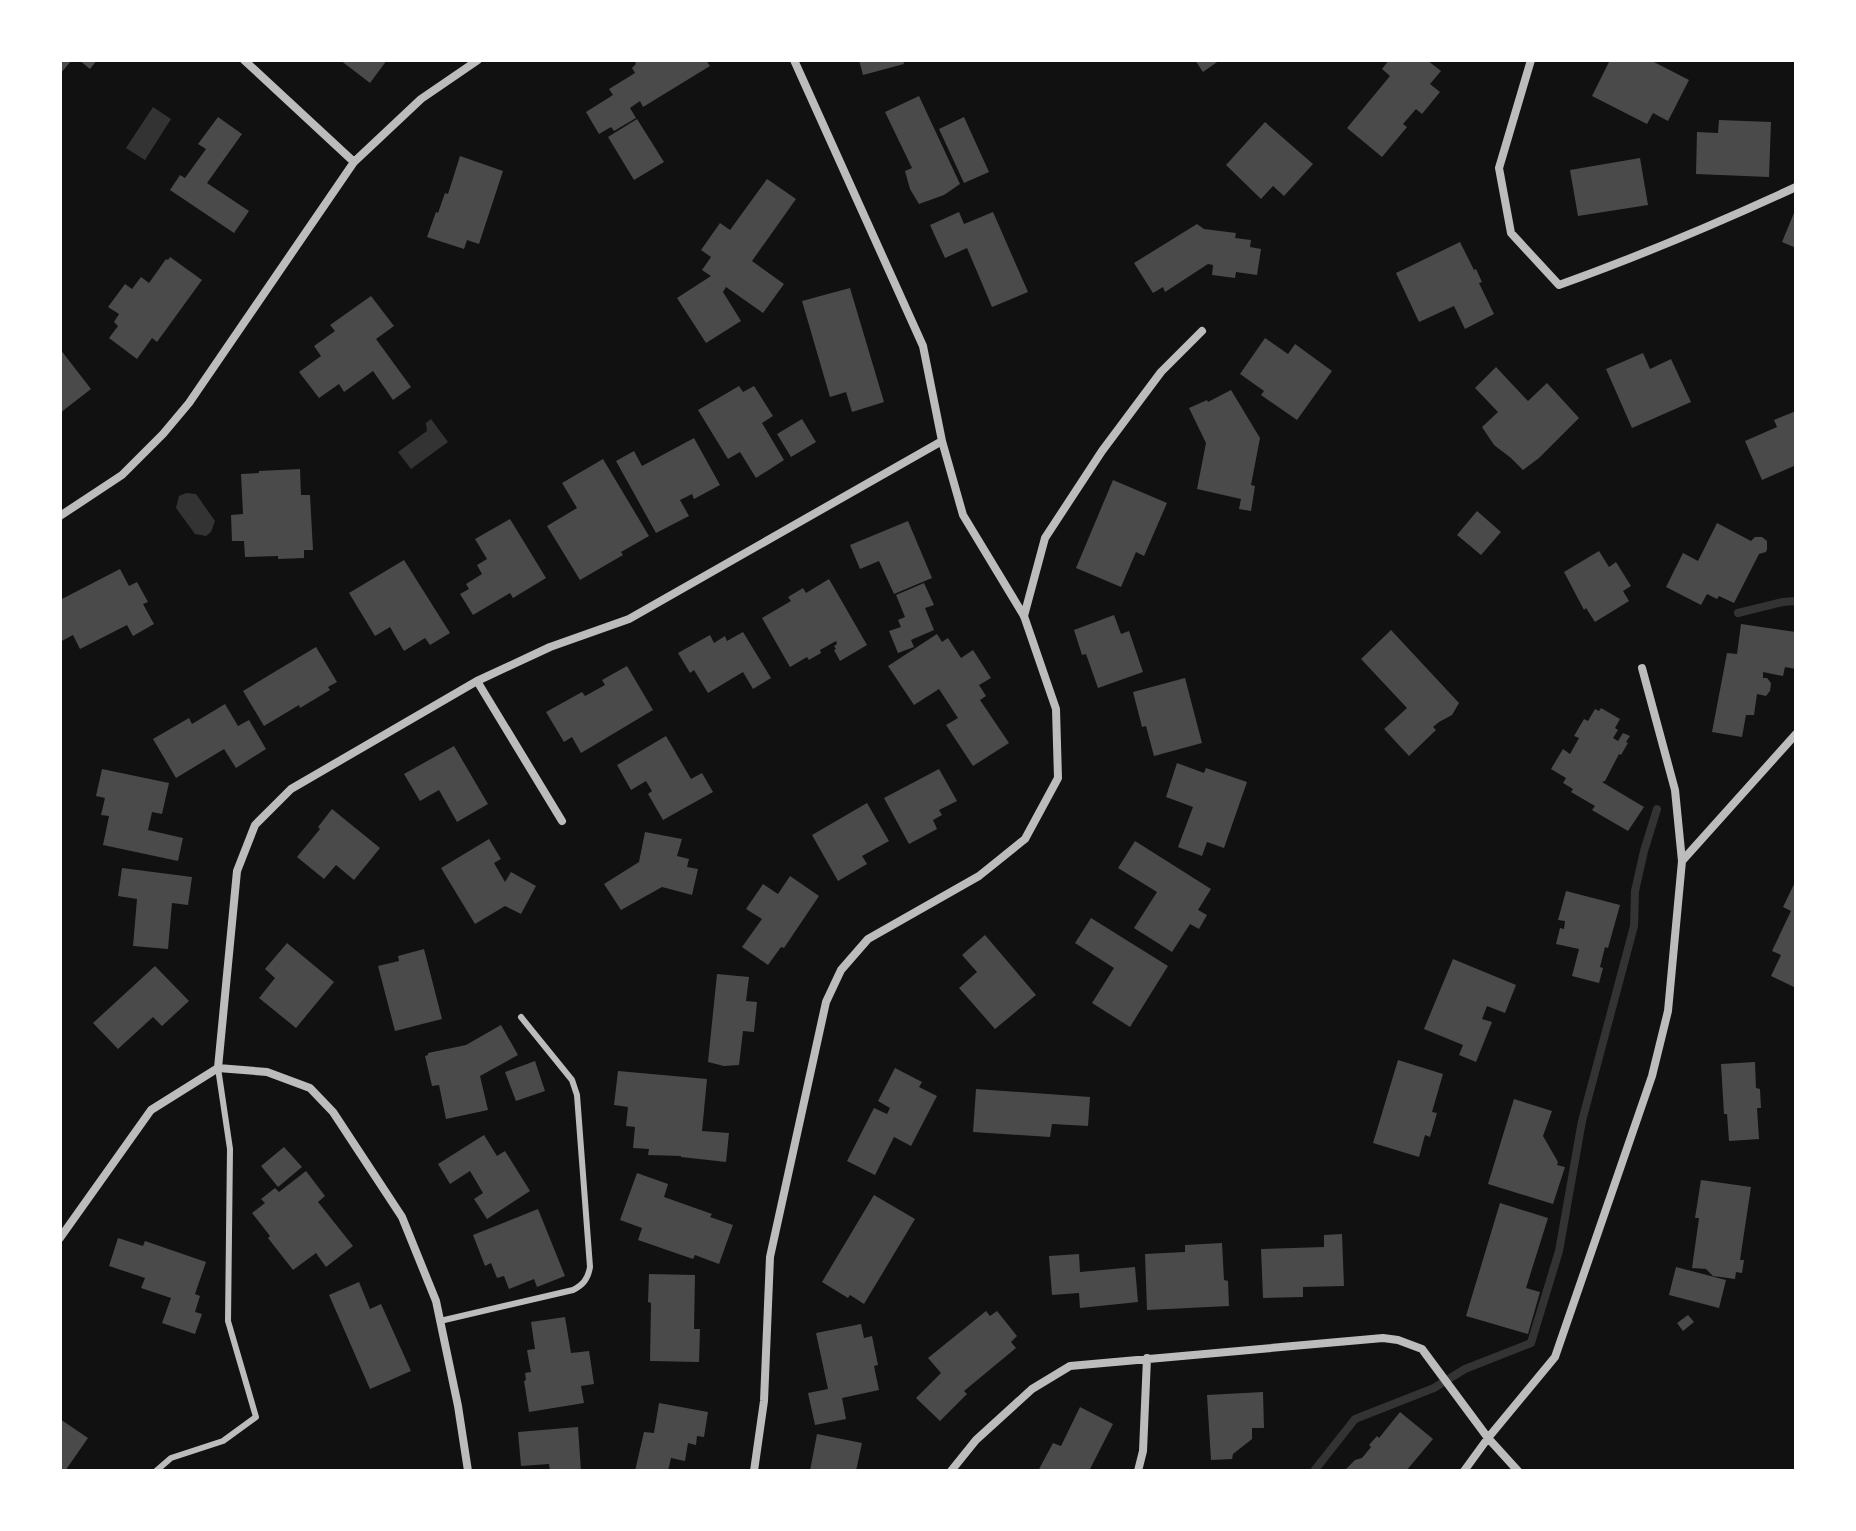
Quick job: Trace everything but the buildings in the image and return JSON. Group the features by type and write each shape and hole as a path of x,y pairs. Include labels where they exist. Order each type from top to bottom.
{"street":[{"path":"244,60 354,162"},
{"path":"60,516 122,475 189,403 354,162 421,99 478,60"},
{"path":"754,1471 764,1401 770,1257 826,1002 841,970 868,939 979,876 1025,839 1058,778 1056,709 1024,616 963,515 942,441 923,346 794,60"},
{"path":"1531,60 1499,168 1511,233 1559,285 1628,261 1796,187"},
{"path":"1024,616 1045,538 1102,451 1161,372 1202,331"},
{"path":"218,1068 237,871 255,825 291,789 477,681 550,647 629,619 942,441"},
{"path":"1464,1471 1555,1357 1652,1076 1668,1011 1682,861 1675,790 1642,668"},
{"path":"477,681 562,821"},
{"path":"1682,861 1796,734"},
{"path":"60,1238 151,1110 218,1068 267,1072 310,1088 333,1112 402,1217 436,1301 468,1471"},
{"path":"951,1471 976,1440 1032,1389 1070,1366 1383,1338 1422,1349 1460,1403 1518,1471"},
{"path":"1138,1471 1143,1451 1147,1358"}],"lane":[{"path":"440,1321 573,1290 589,1275 577,1095 572,1080 521,1017"},
{"path":"156,1471 171,1458 223,1441 256,1417 228,1321 230,1149 218,1068"}],"shaded area":[{"path":"153,107 171,119 145,160 126,148"},
{"path":"431,419 448,442 411,469 398,452 427,431 426,423"},
{"path":"196,494 215,521 206,536 195,534 176,508 179,496"}],"waterway":[{"path":"1738,613 1796,601"},
{"path":"1314,1471 1355,1419 1434,1388 1465,1369 1531,1343 1559,1251 1582,1121 1634,926 1635,891 1657,809"}]}
